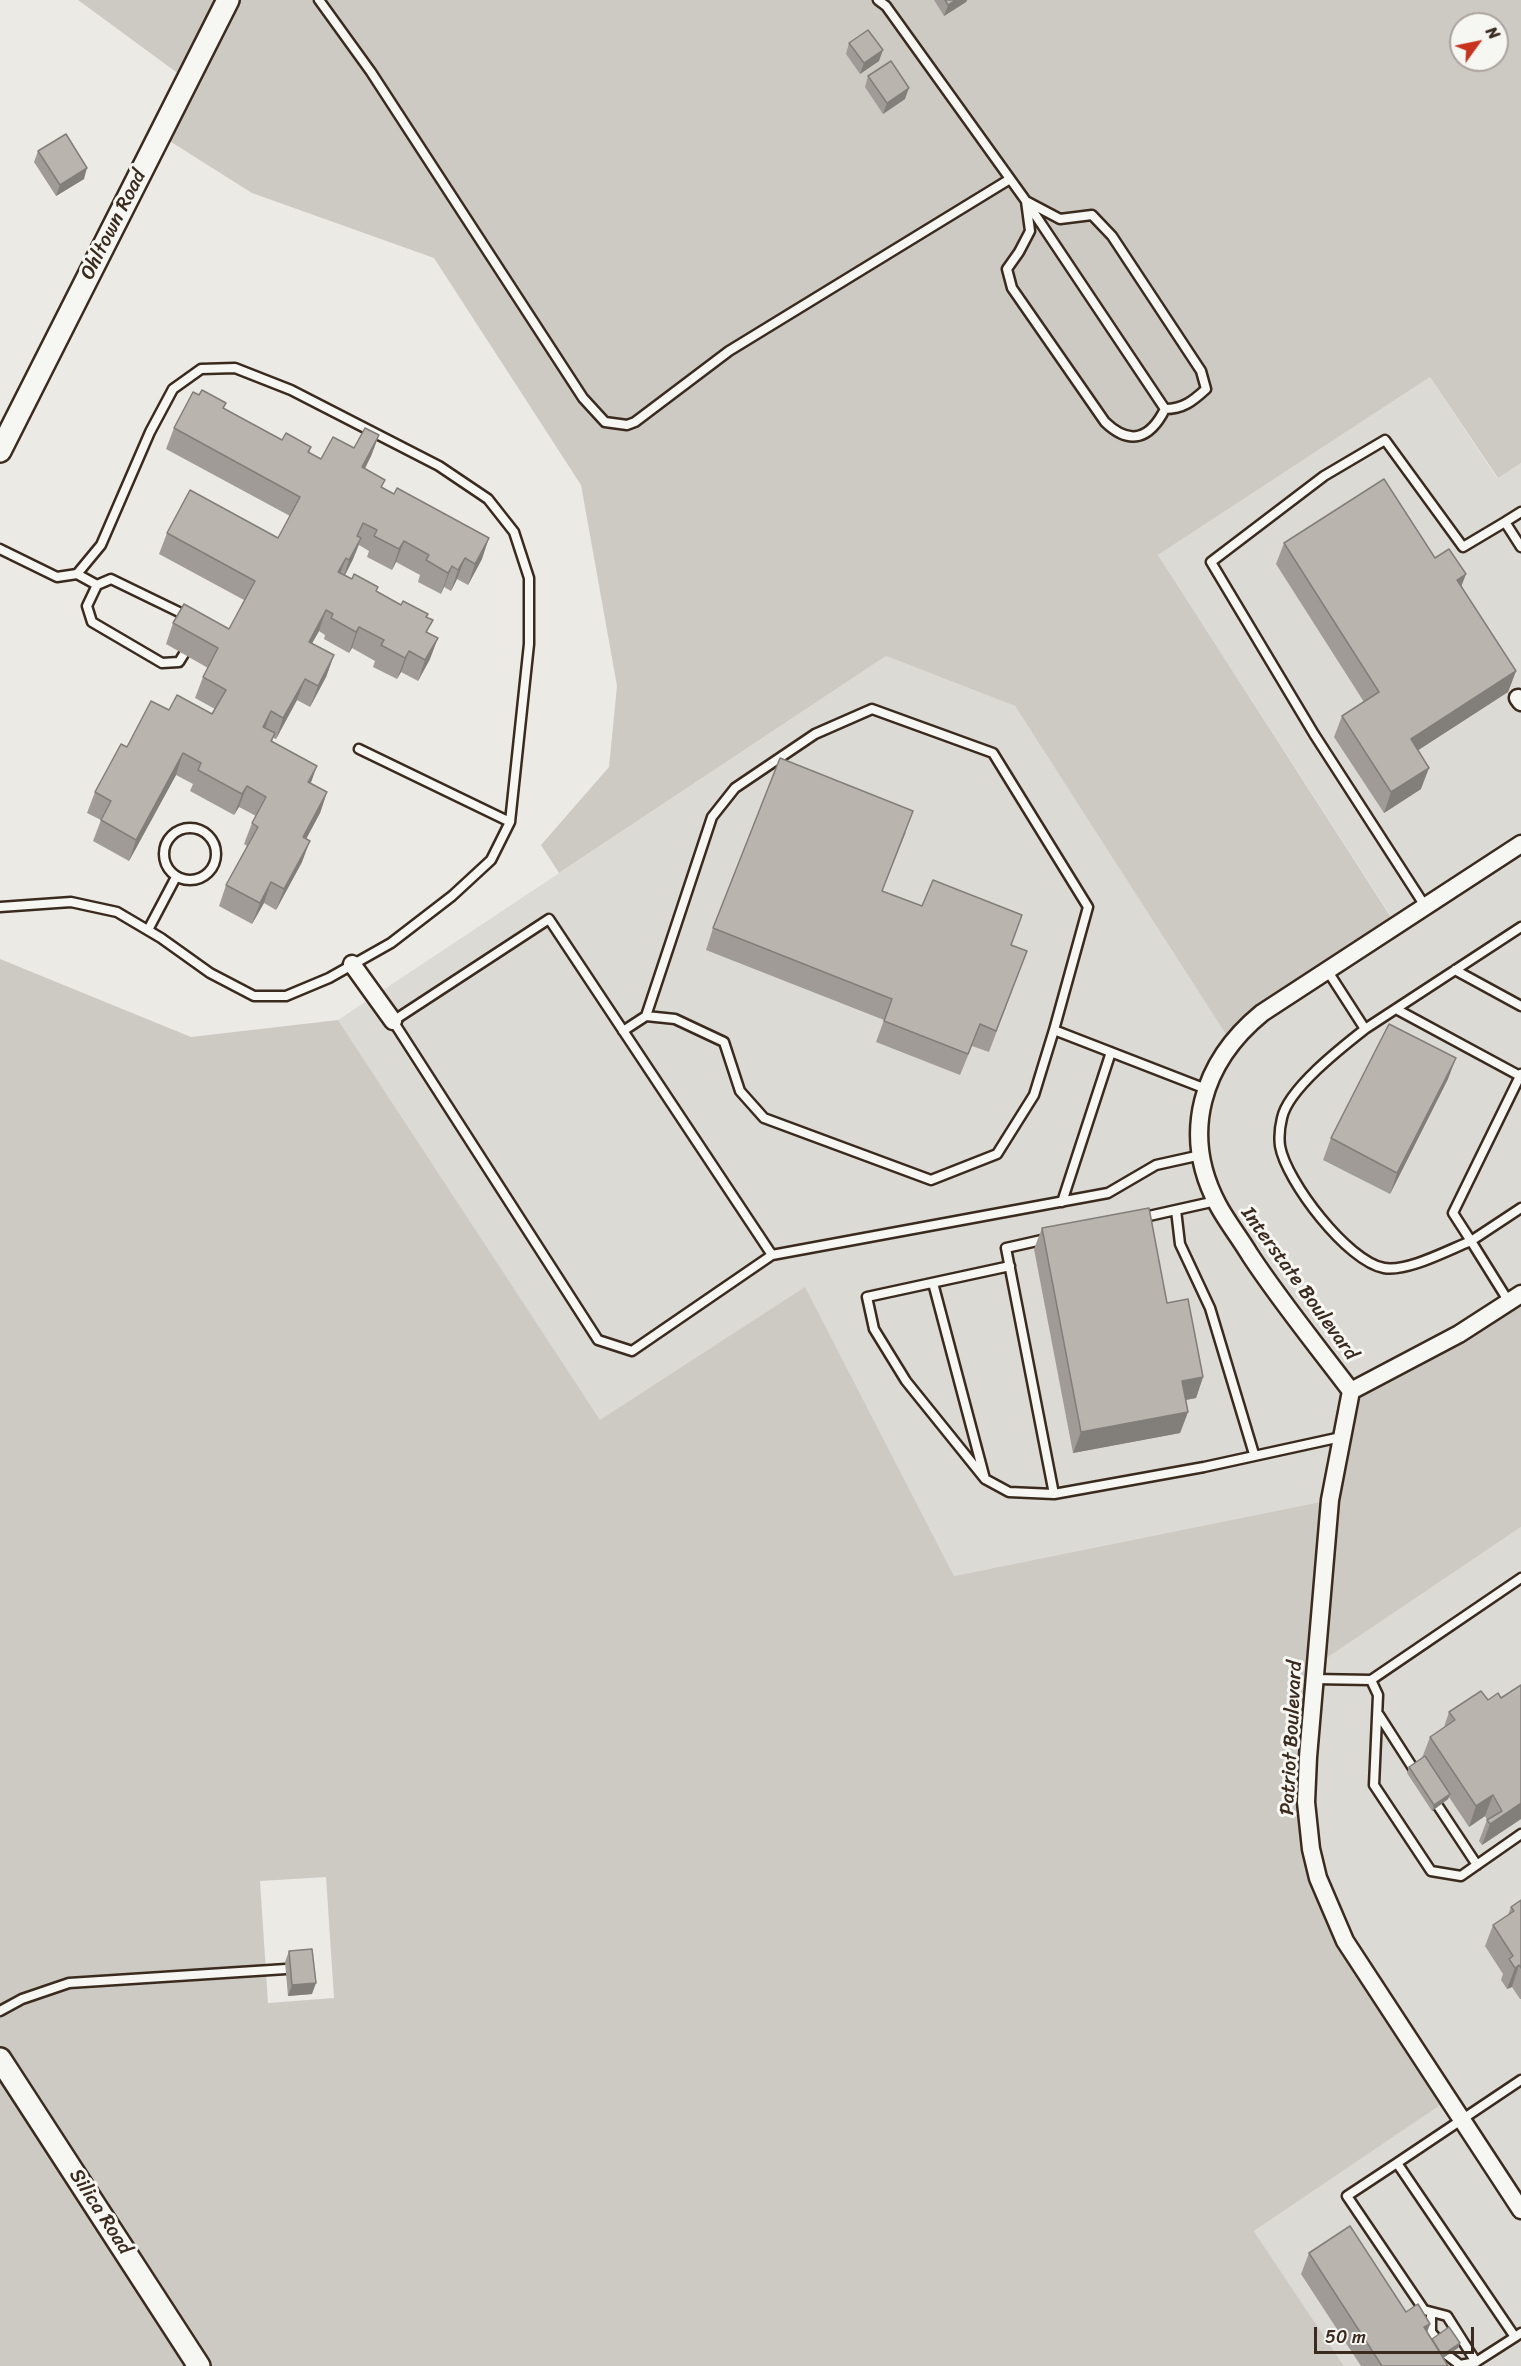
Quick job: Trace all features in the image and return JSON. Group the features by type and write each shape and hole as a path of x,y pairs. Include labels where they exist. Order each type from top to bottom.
{"street":[{"name":"Ohltown Road","path":"0,451 228,0"},
{"name":"Interstate Boulevard","path":"1515,1298 1459,1334 1351,1391 1275,1292 1216,1201 1206,1177 1201,1155 1199,1121 1206,1089 1216,1065 1227,1046 1262,1012 1521,844"},
{"path":"352,964 393,1021"},
{"name":"Patriot Boulevard","path":"1351,1391 1330,1500 1314,1679 1306,1802 1311,1849 1318,1878 1345,1941 1521,2210"},
{"name":"Silica Road","path":"0,2059 199,2366"}],"lane":[{"path":"319,0 371,72 583,398 605,422 627,425 644,417 729,351 1010,179"},
{"path":"878,0 886,6 1026,201 1165,409"},
{"path":"1026,201 1030,231 1007,269 1012,288 1105,422 1117,434 1133,437 1147,434 1158,422 1165,409"},
{"path":"1026,201 1060,219 1092,215 1112,236 1201,371 1206,389 1194,400 1178,409 1165,409"},
{"path":"0,549 57,578 77,573 101,545 150,432 173,389 201,369 235,368 291,390 439,466 488,499 514,532 529,578 529,644 510,822 491,860 452,896 391,943 329,978 286,996 254,996 210,973 148,930 117,912 71,902 0,907"},
{"path":"1425,906 1314,734 1211,562 1324,476 1385,440 1464,547 1521,512"},
{"path":"1505,522 1521,547"},
{"path":"77,573 97,585"},
{"path":"111,579 179,612 198,631 179,662 162,663 92,622 87,606 97,585 111,579"},
{"path":"623,1031 646,1016 712,817 735,788 797,746 815,734 872,709 993,753 1088,907 1034,1095 997,1154 930,1180 764,1119 740,1091 724,1042 675,1019 646,1016"},
{"path":"359,749 510,822"},
{"path":"189,828 200,830 214,844 216,854 214,865 209,873 200,879 190,881 176,877 165,865 163,855 165,844 179,830 189,828"},
{"path":"148,930 176,877"},
{"path":"772,1255 549,919 393,1021 598,1340 632,1351 772,1255 1108,1193 1156,1165 1201,1155"},
{"path":"1521,927 1345,1044 1293,1094 1282,1117 1280,1146 1292,1174 1316,1212 1347,1247 1368,1263 1385,1269 1406,1267 1471,1241 1521,1208"},
{"path":"1327,970 1365,1029"},
{"path":"1455,970 1521,1006"},
{"path":"1396,1009 1520,1075 1453,1213 1471,1241 1515,1298"},
{"path":"1054,1030 1206,1089"},
{"path":"1062,1202 1111,1052"},
{"path":"1131,1220 1216,1201"},
{"path":"1176,1210 1180,1244 1210,1308 1254,1454"},
{"path":"1052,1238 1006,1248 1054,1494"},
{"path":"1010,1266 867,1297 874,1329 906,1381 986,1479 1009,1492 1054,1494 1204,1467 1254,1454 1341,1437"},
{"path":"933,1283 986,1479"},
{"path":"1314,1679 1371,1680 1521,1578"},
{"path":"1371,1680 1378,1695 1374,1785 1431,1871 1461,1876 1521,1834"},
{"path":"1378,1714 1413,1768"},
{"path":"1438,1806 1477,1865"},
{"path":"0,2011 22,1999 69,1983 286,1969"},
{"path":"1476,2362 1448,2316 1424,2310 1347,2196 1521,2080"},
{"path":"1397,2163 1518,2335 1476,2362 1460,2365 1447,2355"},
{"path":"1431,2312 1431,2332 1437,2339"}],"shaded area":[{"path":"78,0 1521,0 1521,463 1498,478 1430,377 1158,555 1396,925 1231,1042 1015,706 886,656 559,873 541,845 609,767 617,686 581,485 434,258 252,193 160,135 187,80"},
{"path":"1430,377 1497,478 1521,463 1521,1294 1330,1500 954,1576 805,1288 600,1421 338,1020 886,656 1015,706 1231,1041 1396,924 1158,555"},
{"path":"0,959 191,1037 338,1020 600,1420 805,1287 954,1576 1330,1500 1351,1391 1521,1294 1521,1527 1316,1665 1308,1757 1326,1900 1449,2099 1254,2231 1344,2366 0,2366","holes":["326,1877 334,1998 268,2003 260,1881"]},
{"path":"1521,1527 1521,2366 1344,2366 1254,2231 1448,2099 1345,1941 1311,1849 1316,1664"}],"building":[{"path":"945,0 956,0 948,5"},
{"path":"868,30 883,50 864,63 849,43"},
{"path":"891,61 909,88 887,103 868,76"},
{"path":"66,134 87,168 60,185 38,151"},
{"path":"202,390 226,403 223,408 282,440 286,433 311,447 308,452 321,459 333,437 354,448 365,428 379,435 362,467 385,480 381,487 394,494 397,488 489,538 475,564 465,558 458,570 452,566 448,573 426,560 429,555 404,541 399,549 374,536 377,530 363,523 357,536 361,538 349,560 346,558 338,572 352,579 354,574 378,587 376,591 401,605 403,601 428,614 426,617 433,620 426,632 438,638 425,660 409,651 405,658 381,645 384,640 359,627 356,632 331,618 333,614 326,610 309,642 334,655 318,686 305,679 283,718 271,711 263,727 275,733 271,741 317,766 308,782 327,792 303,837 310,841 284,889 271,882 260,903 226,885 258,827 252,823 266,797 247,786 242,794 198,770 201,763 183,753 136,840 101,820 111,801 95,792 121,744 127,747 151,701 169,710 177,695 212,714 226,690 203,677 218,648 173,623 184,604 229,629 255,581 167,533 190,490 278,538 300,497 174,428 193,392 199,395"},
{"path":"1384,479 1435,558 1449,549 1466,574 1457,580 1516,671 1411,739 1429,768 1391,792 1342,716 1379,692 1284,543"},
{"path":"780,758 913,811 882,891 922,906 933,880 1022,915 1011,945 1027,951 996,1031 980,1024 968,1054 884,1021 892,999 713,928"},
{"path":"1389,1024 1456,1058 1397,1173 1331,1138"},
{"path":"1149,1208 1167,1303 1188,1299 1203,1377 1182,1381 1188,1412 1081,1432 1042,1228"},
{"path":"1521,1685 1521,1803 1490,1824 1487,1820 1502,1811 1493,1795 1476,1806 1430,1737 1455,1720 1449,1712 1481,1691 1488,1700 1498,1693 1501,1698"},
{"path":"1425,1756 1450,1794 1434,1805 1409,1767"},
{"path":"1521,1900 1521,1968 1519,1965 1515,1968 1509,1959 1513,1956 1493,1925 1514,1911 1511,1907"},
{"path":"312,1949 316,1983 292,1985 289,1951"},
{"path":"1350,2226 1406,2312 1418,2304 1430,2324 1424,2327 1448,2366 1382,2366 1309,2253"},
{"path":"1449,2327 1460,2343 1442,2355 1432,2339"}]}
